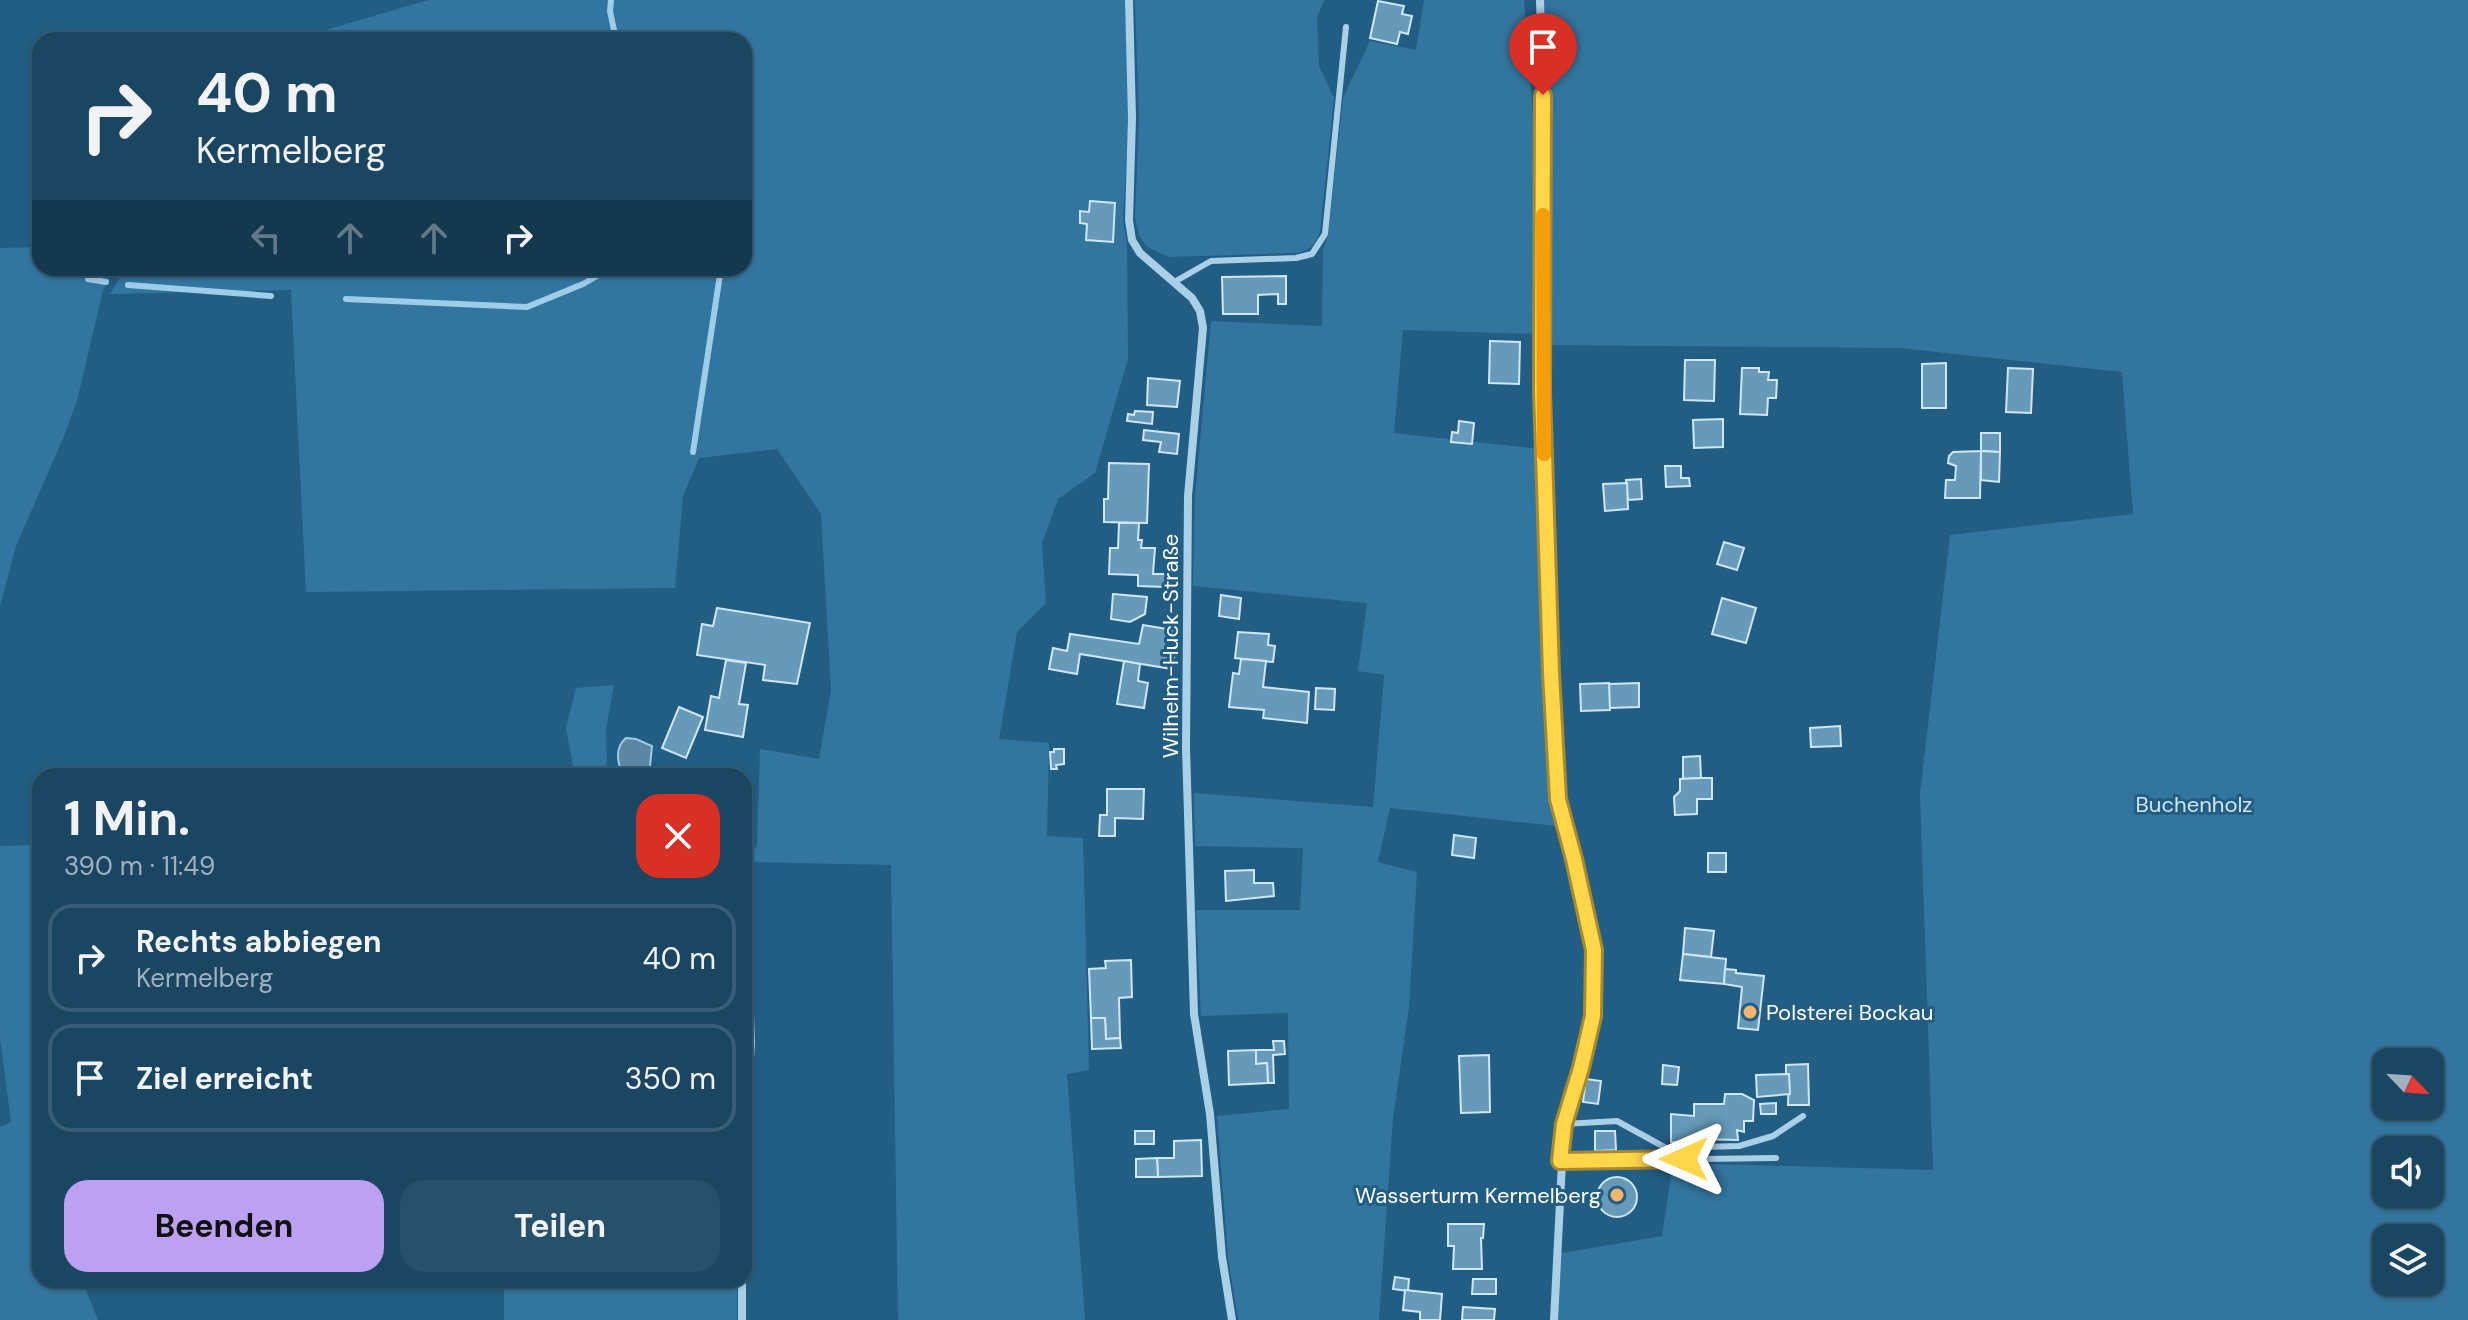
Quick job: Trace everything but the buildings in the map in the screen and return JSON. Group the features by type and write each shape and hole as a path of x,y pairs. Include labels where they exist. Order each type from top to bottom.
{"street":[{"name":"Wilhelm-Huck-Straße","path":"1129,0 1132,118 1129,220 1132,240 1140,253 1192,298 1200,311 1203,328 1188,496 1186,748 1193,999 1210,1114 1222,1257 1232,1320"},
{"path":"1540,0 1543,95 1542,391 1558,799 1594,950 1593,1016 1564,1124 1554,1320"},
{"path":"742,1288 742,1320"}],"lane":[{"path":"1176,281 1211,261 1296,258 1312,254 1319,246 1325,234 1346,27"},
{"path":"1564,1124 1617,1121 1666,1148 1739,1146 1773,1136 1803,1116"},
{"path":"1560,1161 1776,1158"}],"green space":[{"path":"428,0 1125,0 1129,118 1123,221 1127,244 1128,359 1095,473 1058,499 1042,543 1046,603 1017,632 999,739 1049,743 1047,836 1083,838 1089,1070 1067,1074 1085,1320 898,1320 891,865 752,862 752,848 757,847 760,749 819,759 831,690 821,514 777,449 699,458 683,496 675,588 306,592 291,290 110,294 121,276 752,276 752,32 319,32"},
{"path":"1135,0 1324,0 1317,17 1319,66 1334,98 1320,232 1309,248 1297,253 1168,257 1146,246 1139,235 1135,218 1139,118"},
{"path":"1424,0 1524,0 1537,167 1538,334 1403,330 1394,433 1540,449 1540,545 1550,801 1557,826 1390,808 1378,862 1417,872 1409,1007 1393,1118 1379,1320 1238,1320 1228,1257 1217,1116 1289,1109 1288,1013 1201,1016 1196,910 1300,910 1303,848 1195,846 1194,793 1373,807 1384,675 1358,671 1367,603 1193,586 1195,496 1211,321 1322,326 1323,250 1328,235 1343,98 1370,41 1416,50"},
{"name":"Buchenholz","path":"1543,0 2468,0 2468,1320 1556,1320 1556,1254 1662,1236 1673,1163 1933,1170 1920,794 1950,535 2133,514 2122,372 1899,348 1551,345 1549,102"},
{"path":"32,247 32,276 111,276 103,290 78,397 16,546 0,606 0,248"},
{"path":"614,685 606,729 607,768 574,768 566,728 576,688"},
{"path":"32,845 32,1288 85,1288 98,1320 0,1320 0,1127 11,1122 0,1038 0,846"},
{"path":"504,1288 737,1288 737,1320 504,1320"}],"shaded area":[{"path":"626,738 636,739 652,746 650,768 620,768 618,751"}],"waterway":[{"path":"611,0 614,32"},
{"path":"346,299 527,307 597,276"},
{"path":"693,452 720,276"},
{"path":"88,279 106,282"},
{"path":"128,285 271,296"}],"slow traffic":[{"path":"1543,215 1544,454"}],"place":[{"name":"Polsterei Bockau","path":"1750,1012"},
{"name":"Wasserturm Kermelberg","path":"1617,1195"}],"route":[{"path":"1543,95 1542,391 1558,799 1594,950 1593,1016 1564,1124 1560,1161 1684,1159"}]}
